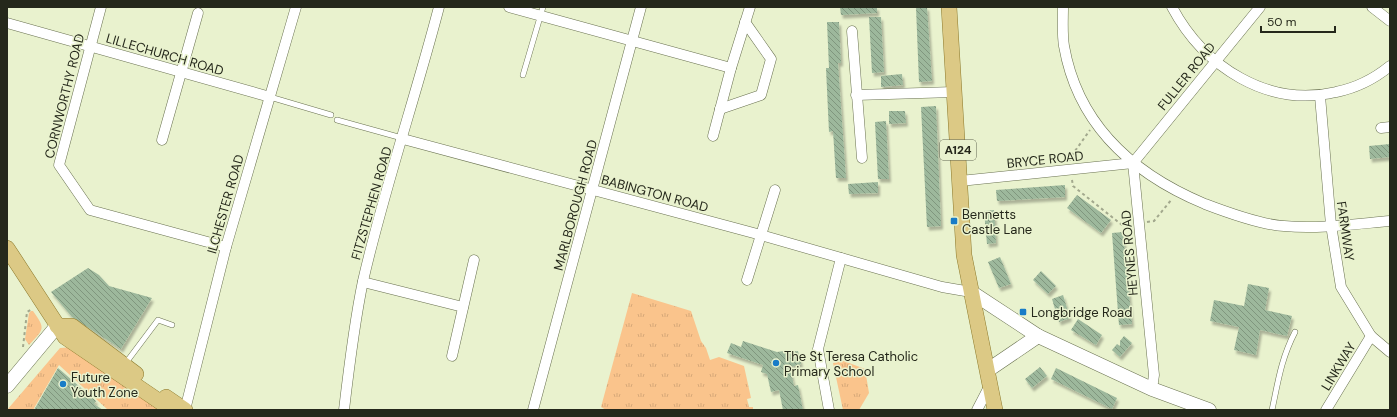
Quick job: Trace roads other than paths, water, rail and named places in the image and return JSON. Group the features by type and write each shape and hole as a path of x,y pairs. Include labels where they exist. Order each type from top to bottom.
{"main road":[{"name":"A124","path":"950,7 964,255 995,410"},
{"path":"7,248 65,337 172,410"},
{"path":"971,292 1038,336 1152,389 1209,410"},
{"path":"57,326 72,326 185,410"},
{"path":"7,386 57,326"},
{"path":"988,370 1038,336"}],"street":[{"name":"CORNWORTHY ROAD","path":"101,7 59,165 90,210 226,247"},
{"name":"ILCHESTER ROAD","path":"185,410 226,247 296,7"},
{"name":"FITZSTEPHEN ROAD","path":"344,410 354,332 363,282 382,207 403,138 439,7"},
{"path":"509,7 542,11 632,40 731,68"},
{"name":"MARLBOROUGH ROAD","path":"533,410 641,7"},
{"path":"713,136 731,68 750,7"},
{"path":"1063,7 1064,45 1077,92 1095,123 1121,152 1149,175 1178,193 1226,212 1283,226 1331,225 1390,221"},
{"path":"1172,7 1192,37 1216,61 1239,77 1260,88 1292,96 1320,96 1352,89 1374,78 1390,66"},
{"name":"FULLER ROAD","path":"1133,163 1260,7"},
{"path":"1372,7 1390,21"},
{"path":"162,140 198,13"},
{"path":"720,109 761,95 771,59 745,22"},
{"name":"LILLECHURCH ROAD","path":"7,23 270,96"},
{"path":"852,31 862,158"},
{"path":"856,95 954,92"},
{"name":"FARMWAY","path":"1320,96 1331,225 1341,287 1371,336 1390,352"},
{"name":"BABINGTON ROAD","path":"403,138 761,235 942,287 971,292"},
{"name":"BRYCE ROAD","path":"960,181 1133,163"},
{"name":"HEYNES ROAD","path":"1133,163 1154,375 1152,389"},
{"path":"747,280 775,190"},
{"path":"829,410 818,349 841,258"},
{"path":"452,356 474,260"},
{"path":"363,282 463,307"},
{"name":"LINKWAY","path":"1326,410 1371,336"},
{"path":"977,410 990,385"}],"lane":[{"path":"523,75 542,11"},
{"path":"270,96 331,115"},
{"path":"337,120 403,138"},
{"path":"124,365 158,320 172,325"},
{"path":"1272,410 1278,377 1285,351 1295,332"}],"place":[{"name":"Bennetts Castle Lane","path":"954,221"},
{"name":"Longbridge Road","path":"1023,312"},
{"name":"The St Teresa Catholic Primary School","path":"776,363"},
{"name":"Future Youth Zone","path":"63,384"}]}
